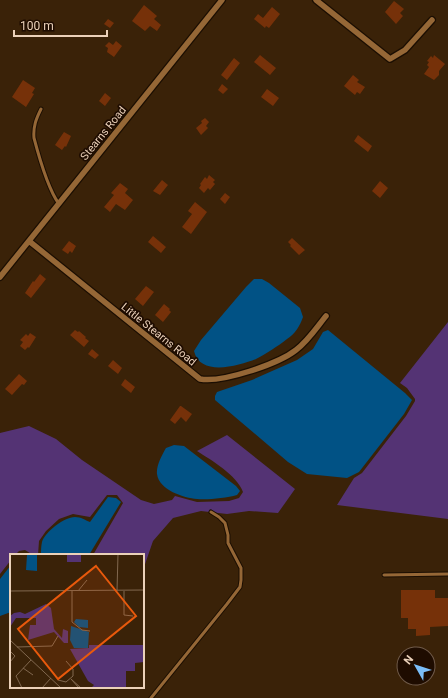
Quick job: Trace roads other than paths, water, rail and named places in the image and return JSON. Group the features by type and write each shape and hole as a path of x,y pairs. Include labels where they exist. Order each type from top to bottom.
{"street":[{"name":"Stearns Road","path":"0,277 222,0"},
{"path":"316,0 390,59 405,50 432,20"},
{"name":"Little Stearns Road","path":"29,241 200,379 215,380 227,378 248,372 284,357 301,346 326,316"}],"lane":[{"path":"41,109 35,121 33,131 34,138 50,189 54,198 59,204"},
{"path":"151,698 240,587 241,568 228,543 225,523 220,517 211,512"},
{"path":"384,575 448,574"}],"water":[{"path":"254,279 262,279 269,283 300,308 303,317 299,327 290,337 256,359 240,364 220,367 212,367 204,364 198,359 194,351 201,340"},
{"path":"328,330 412,400 404,414 359,472 347,478 307,474 288,462 215,400 217,392 252,380 297,360 313,349 323,332"},
{"path":"174,445 184,446 236,486 240,491 237,495 233,496 201,499 179,495 167,489 159,480 157,468 166,448"},
{"path":"108,497 116,498 121,502 90,554 41,554 41,547 44,538 61,522 75,517 90,522"},
{"path":"10,566 10,612 0,616 0,579"}]}
